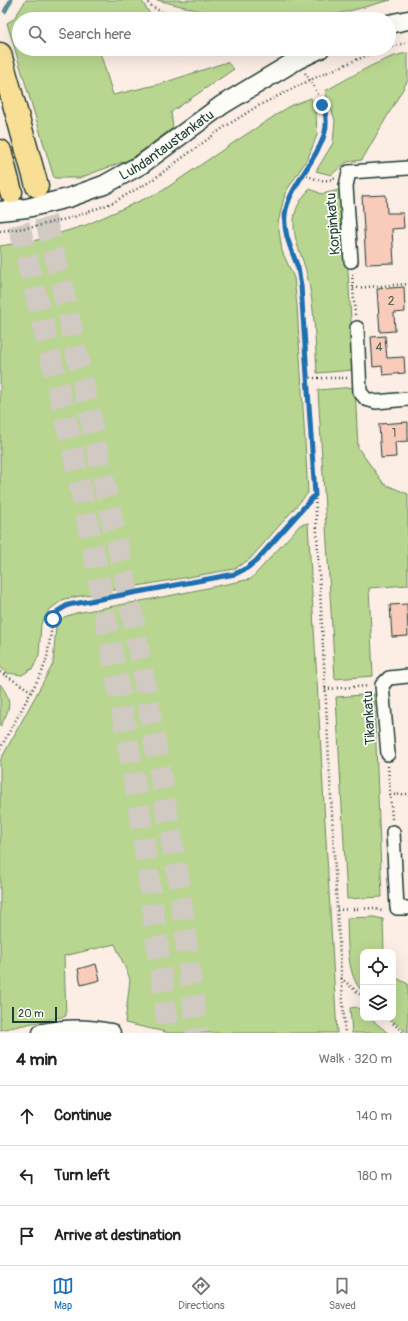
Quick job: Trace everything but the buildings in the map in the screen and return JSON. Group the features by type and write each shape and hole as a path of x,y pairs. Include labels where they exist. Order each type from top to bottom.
{"highway":[{"path":"0,54 36,186"},
{"path":"0,151 11,192"}],"street":[{"path":"396,23 408,20"},
{"name":"Luhdantaustankatu","path":"0,211 27,208 68,198 104,185 142,164 222,105 305,56"},
{"path":"349,172 408,168"},
{"name":"Korpinkatu","path":"349,172 346,186 351,261"},
{"path":"356,328 360,392 366,399 376,402 408,399"},
{"name":"Tikankatu","path":"388,754 382,685 389,678 408,676"},
{"path":"393,832 403,908"},
{"path":"42,1033 77,1028 111,1033"}],"path":[{"path":"145,0 154,8 162,12"},
{"path":"396,46 408,42"},
{"path":"297,60 310,80 322,105 326,120 324,135 289,198 285,213 284,226 287,240 298,268 301,286 315,495 345,1033"},
{"path":"303,174 318,180 328,181 349,172"},
{"path":"351,261 356,328"},
{"path":"353,288 408,284"},
{"path":"306,378 360,378"},
{"path":"0,749 42,672 47,658 53,619 58,611 68,605 235,574 247,568 256,561 315,495"},
{"path":"0,672 31,691"},
{"path":"325,689 382,685"},
{"path":"388,754 393,832"},
{"path":"390,795 408,794"},
{"path":"337,910 374,908 384,912 403,908"},
{"path":"341,978 360,994"},
{"path":"390,1021 404,1033"}],"green space":[{"path":"26,0 141,0 149,12 18,12"},
{"path":"157,0 391,0 346,12 205,12"},
{"path":"12,20 12,39 7,23"},
{"path":"408,53 408,80 362,160 347,162 331,175 316,171 333,143 335,120 325,91 377,63"},
{"path":"17,56 101,56 113,95 160,84 227,62 234,69 171,112 173,128 131,159 79,178 54,178"},
{"path":"311,98 316,114 317,135 308,158 285,193 278,223 282,251 294,278 308,493 250,559 234,569 64,599 49,610 41,624 39,655 33,668 22,675 7,673 0,667 0,246 37,240 86,225 162,191 290,106"},
{"path":"310,189 322,194 343,189 354,370 317,373 312,299 294,229 294,217 297,208 301,199"},
{"path":"355,387 358,448 384,484 408,494 408,585 369,588 373,676 335,679 318,390"},
{"path":"308,523 337,1033 170,1033 125,1023 130,979 115,944 64,956 66,1016 0,1030 0,761 53,664 56,626 64,617 76,613 251,579 300,525"},
{"path":"0,684 7,696 9,706 0,727"},
{"path":"374,694 382,897 347,899 336,697"},
{"path":"374,917 383,919 384,949 360,949 360,988 353,977 349,957 347,918"},
{"path":"396,978 408,984 408,1033 393,1021 396,1021"},
{"path":"356,1007 360,1010 360,1021 374,1021 388,1033 352,1033 350,1008"}],"waterway":[{"path":"5,11 11,0"}],"tunnel":[{"path":"37,186 61,280 133,617 179,882 197,1033"},
{"path":"11,192 71,441 95,559 141,819 169,1033"}],"route":[{"path":"53,619 58,611 68,605 235,574 247,568 256,561 315,495 301,286 298,268 287,240 284,226 285,213 289,198 314,156 324,135 326,120 322,105"}]}
